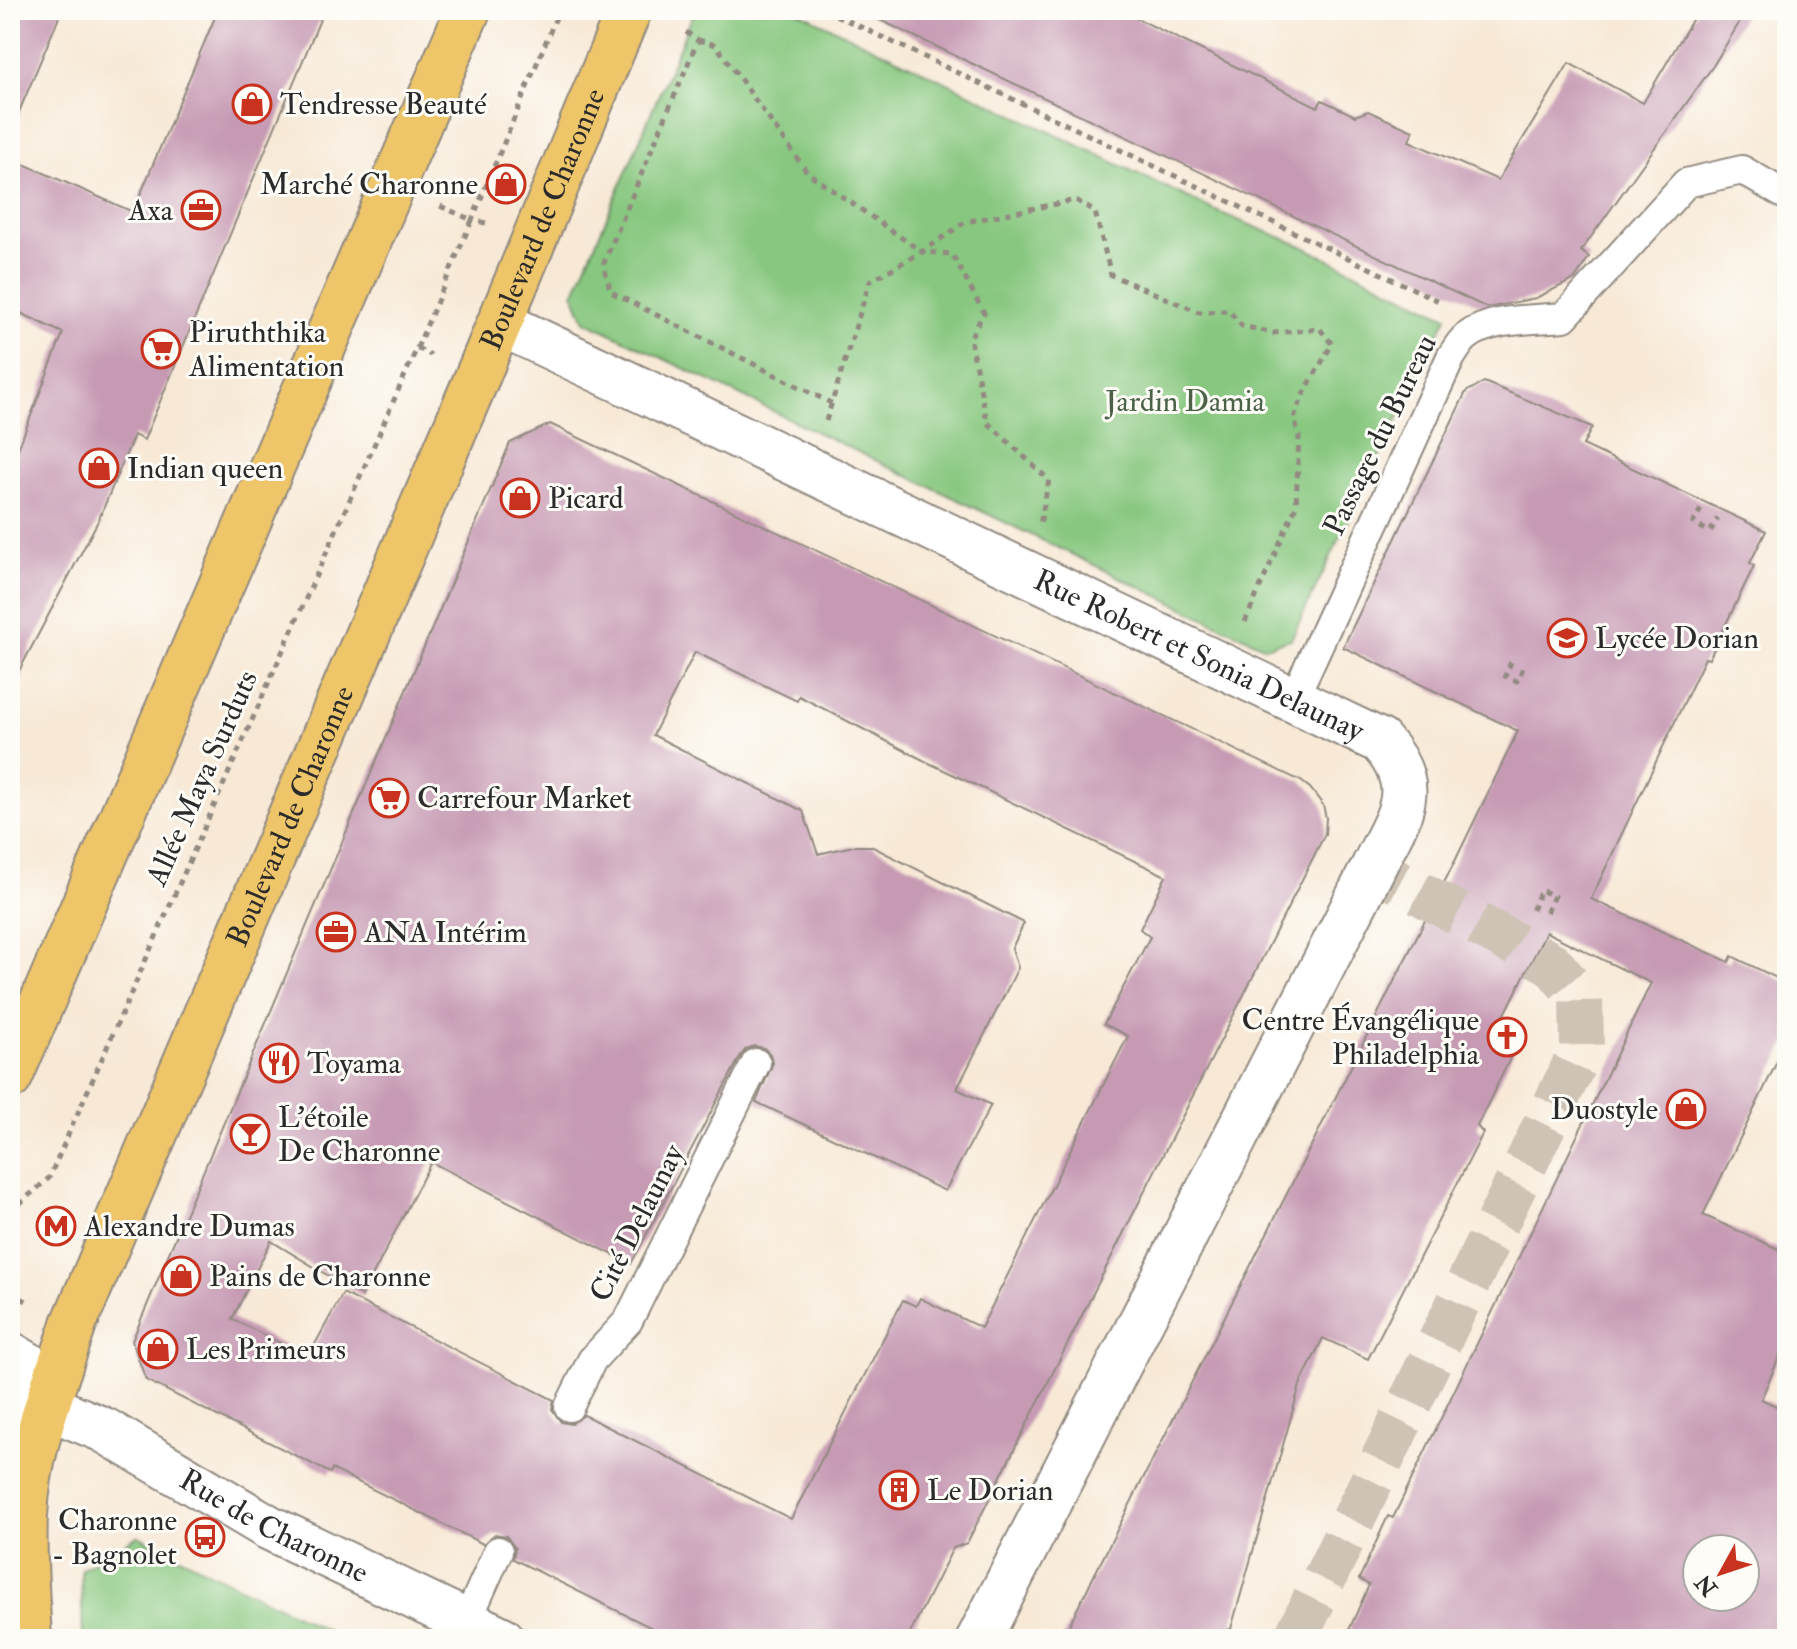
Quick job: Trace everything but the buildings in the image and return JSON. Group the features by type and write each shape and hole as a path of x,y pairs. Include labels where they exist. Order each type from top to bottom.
{"main road":[{"path":"10,1077 468,10"},
{"name":"Boulevard de Charonne","path":"29,1639 25,1515 36,1442 74,1324 500,323 629,10"}],"street":[{"name":"Rue Robert et Sonia Delaunay","path":"500,323 1380,741 1395,758 1403,776 1405,794 1368,880 979,1639"},
{"path":"10,1354 27,1364 48,1407 10,1426"},
{"name":"Rue de Charonne","path":"48,1407 104,1430 268,1527 484,1631"}],"lane":[{"name":"Passage du Bureau","path":"1293,700 1451,357 1464,338 1480,329 1499,324 1564,317 1686,183 1742,170 1787,196"},
{"name":"Cité Delaunay","path":"569,1407 592,1360 628,1321 756,1063"},
{"path":"484,1631 498,1551"}],"path":[{"name":"Allée Maya Surduts","path":"10,1212 49,1178 417,348 559,10"},
{"path":"825,10 1450,307 1480,329"},
{"path":"686,32 698,40 716,45 807,172 922,252 952,254 984,313 970,338 987,422 1049,480 1040,528"},
{"path":"698,40 603,265 611,292 833,404"},
{"path":"822,430 833,404 870,281 922,252 965,222 1076,200 1095,212 1111,275 1199,312 1229,311 1242,326 1274,333 1320,329 1332,344 1303,395 1294,418 1299,436 1296,506 1240,630"},
{"path":"435,203 472,220"},
{"path":"417,348 431,355"},
{"path":"1701,509 1693,523 1710,532 1718,518"},
{"path":"1511,662 1505,676 1517,681 1523,668"},
{"path":"1532,910 1541,890 1554,896 1545,916"}],"green space":[{"name":"Jardin Damia","path":"695,10 795,10 1218,212 1300,245 1447,317 1291,639 1265,647 585,321 574,294"},
{"path":"138,1536 344,1639 83,1639 81,1569"}],"tunnel":[{"path":"1295,1639 1582,1048 1581,999 1552,964 1373,868"}],"place":[{"name":"Tendresse Beauté","path":"252,104"},
{"name":"Marché Charonne","path":"506,184"},
{"name":"Axa","path":"201,210"},
{"name":"Piruththika Alimentation","path":"161,349"},
{"name":"Indian queen","path":"99,468"},
{"name":"Picard","path":"520,498"},
{"name":"Lycée Dorian","path":"1567,638"},
{"name":"Carrefour Market","path":"389,798"},
{"name":"ANA Intérim","path":"336,932"},
{"name":"Centre Évangélique Philadelphia","path":"1507,1037"},
{"name":"Toyama","path":"279,1063"},
{"name":"Duostyle","path":"1686,1109"},
{"name":"L'étoile De Charonne","path":"250,1134"},
{"name":"Alexandre Dumas","path":"56,1226"},
{"name":"Pains de Charonne","path":"181,1276"},
{"name":"Les Primeurs","path":"158,1349"},
{"name":"Le Dorian","path":"899,1490"},
{"name":"Charonne - Bagnolet","path":"205,1537"}]}
